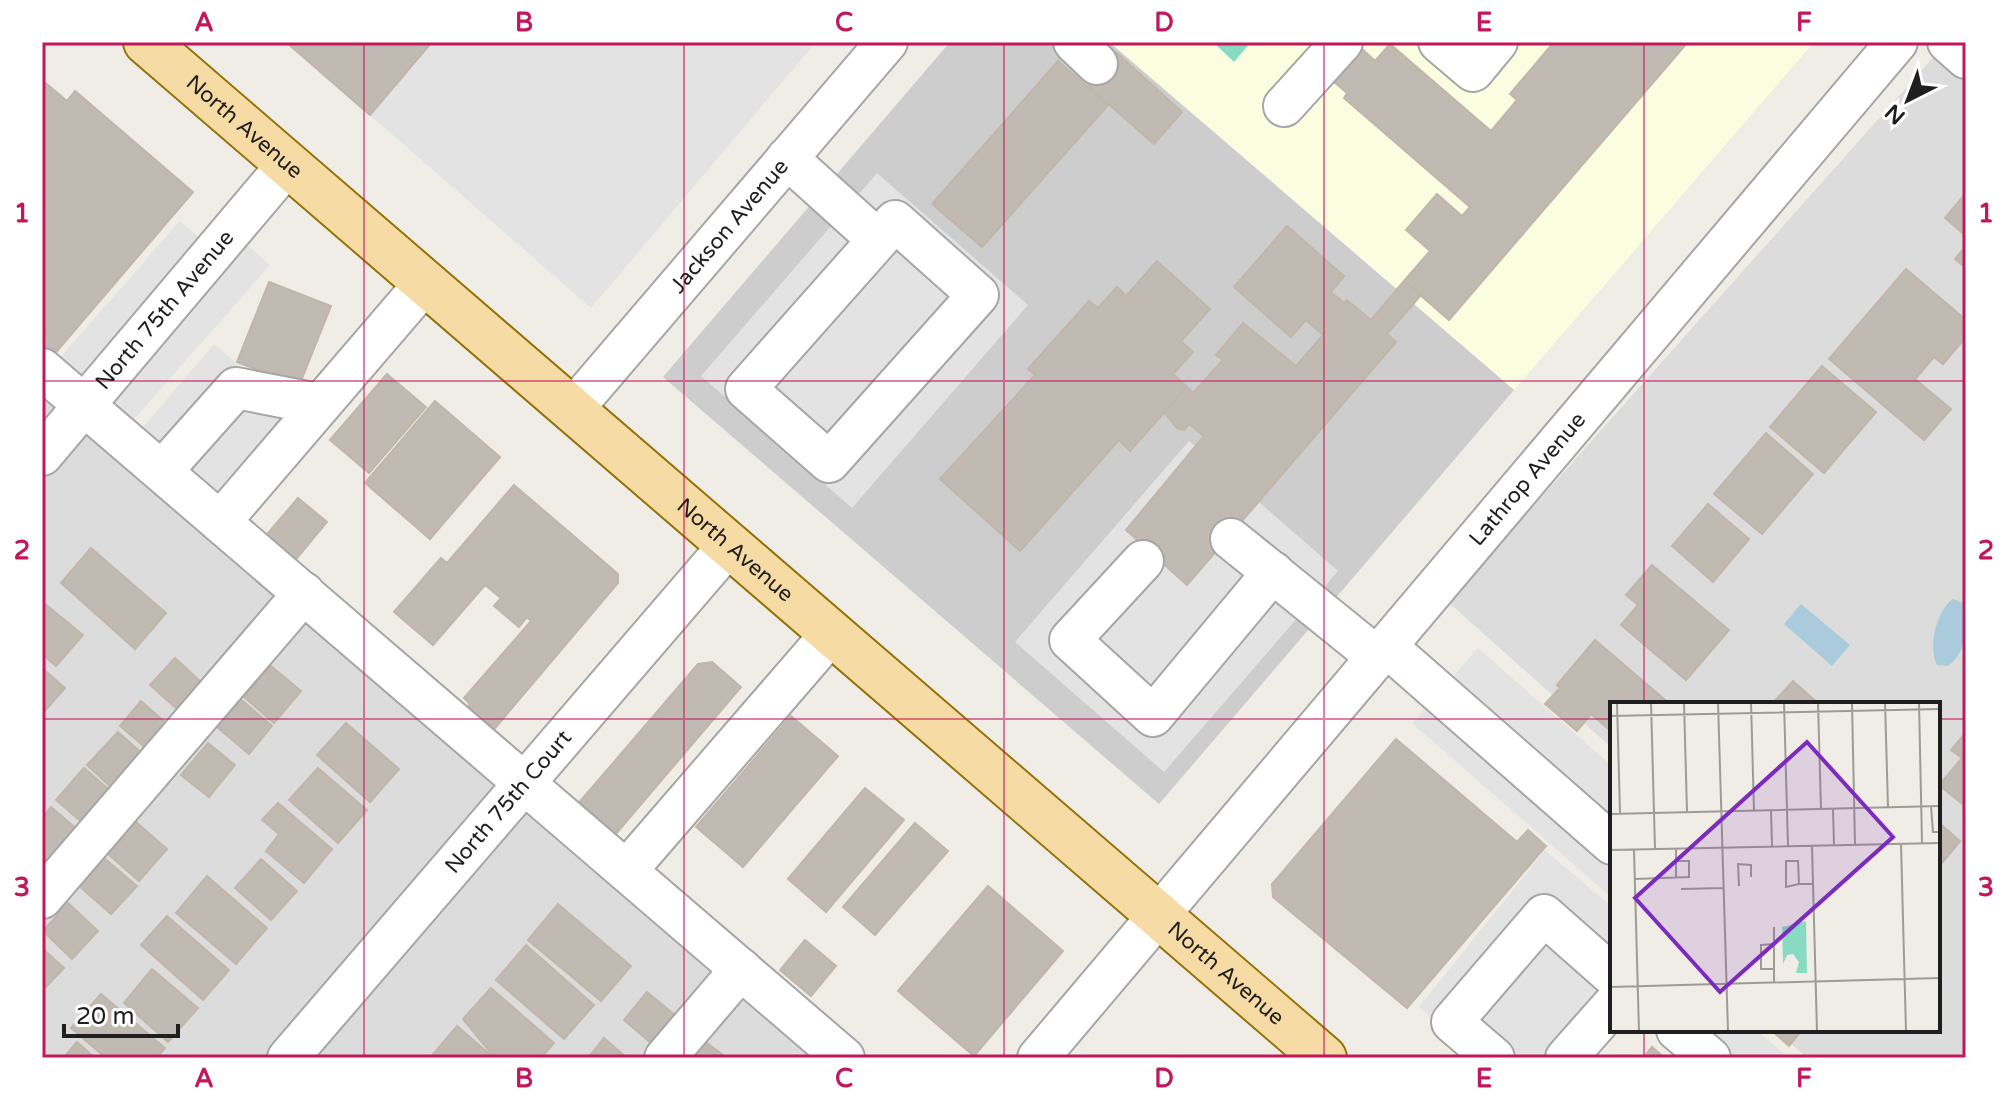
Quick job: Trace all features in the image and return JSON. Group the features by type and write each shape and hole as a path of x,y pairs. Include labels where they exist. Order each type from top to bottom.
{"main road":[{"name":"North Avenue","path":"146,42 1324,1058"}],"street":[{"name":"Jackson Avenue","path":"572,410 887,42"},
{"path":"1284,106 1342,42"},
{"path":"1439,42 1473,71 1497,42"},
{"name":"Lathrop Avenue","path":"1038,1058 1897,42"},
{"path":"1948,42 1966,58"},
{"path":"787,158 878,240"},
{"name":"North 75th Avenue","path":"42,455 288,164"},
{"path":"895,221 978,295 829,462 746,389 878,240 895,221"},
{"path":"220,522 318,404 425,283"},
{"path":"42,369 844,1058"},
{"path":"162,471 236,388 318,404"},
{"path":"1231,539 1382,652 1610,842"},
{"name":"North 75th Court","path":"288,1058 729,545"},
{"path":"1143,561 1070,640 1153,716 1273,572"},
{"path":"42,898 304,593"},
{"path":"627,870 831,634"},
{"path":"1494,1058 1452,1022 1544,915 1610,973"},
{"path":"665,1058 741,969"},
{"path":"1566,1058 1610,1008"},
{"path":"1679,1032 1710,1058"}],"shaded area":[{"path":"432,42 816,42 591,308 370,115"},
{"path":"950,42 1109,42 1514,390 1159,804 663,377"},
{"path":"1109,42 1814,42 1514,390"},
{"path":"1947,42 1966,42 1966,1058 1807,1058 1778,1032 1940,1032 1940,702 1610,702 1610,746 1448,602"},
{"path":"877,173 1028,305 852,508 701,376"},
{"path":"180,221 203,241 79,380 57,361"},
{"path":"247,245 270,265 129,425 106,405"},
{"path":"214,344 291,409 215,500 137,434"},
{"path":"42,358 810,1012 864,1058 42,1058"},
{"path":"1189,441 1338,571 1164,772 1015,642"},
{"path":"1478,648 1610,764 1610,896 1412,723"},
{"path":"1545,850 1610,905 1610,1030 1586,1058 1478,1058 1419,1007"},
{"path":"1653,1032 1758,1032 1789,1058 1683,1058"}],"green space":[{"path":"1213,42 1251,42 1234,62"}],"water":[{"path":"1953,599 1966,604 1964,638 1955,660 1948,666 1937,665 1933,648 1935,629 1942,612"},
{"path":"1801,604 1850,645 1832,666 1784,624"}],"building":[{"path":"286,42 432,42 370,115"},
{"path":"1554,42 1688,42 1449,320 1404,281 1430,251 1406,230 1437,194 1462,216 1470,207 1344,98 1347,93 1327,76 1356,43 1375,61 1390,44 1491,131 1517,100 1510,94"},
{"path":"1117,53 1182,112 1154,144 1088,86"},
{"path":"1058,61 1108,105 982,247 932,204"},
{"path":"42,80 67,101 75,91 193,192 51,358 42,351 42,333 46,329 42,326"},
{"path":"1966,193 1966,236 1945,218"},
{"path":"1287,226 1344,276 1331,292 1344,303 1347,300 1371,320 1404,281 1421,295 1387,334 1396,342 1187,585 1126,530 1204,436 1189,424 1184,430 1177,428 1164,412 1187,387 1193,393 1223,360 1216,355 1243,323 1296,366 1323,335 1306,320 1291,337 1234,287"},
{"path":"1966,246 1966,268 1955,259"},
{"path":"1157,261 1210,309 1181,341 1193,352 1173,374 1187,387 1130,451 1119,440 1020,551 940,479 1035,375 1028,369 1089,301 1098,308 1117,287 1126,296"},
{"path":"1906,269 1966,320 1966,337 1943,364 1934,357 1915,379 1951,409 1924,440 1829,359"},
{"path":"269,282 331,306 299,386 237,362"},
{"path":"1822,366 1876,412 1824,473 1770,427"},
{"path":"387,374 426,407 369,473 330,440"},
{"path":"435,401 500,457 430,539 365,483"},
{"path":"1766,433 1813,474 1762,534 1714,494"},
{"path":"514,485 618,574 618,583 490,734 464,712 470,704 464,698 531,621 527,617 519,627 494,606 501,598 485,585 433,645 394,612 441,558 447,563"},
{"path":"298,498 327,522 292,564 263,539"},
{"path":"1708,504 1749,539 1713,582 1672,546"},
{"path":"91,548 166,613 135,649 61,583"},
{"path":"1652,565 1729,630 1686,680 1621,625 1638,605 1626,595"},
{"path":"44,603 83,635 56,666 42,654"},
{"path":"1595,640 1668,702 1610,702 1610,730 1591,714 1577,731 1545,704 1560,688 1557,685"},
{"path":"175,658 201,682 177,709 150,685"},
{"path":"712,662 741,687 614,836 577,805 698,664"},
{"path":"271,666 301,691 274,723 244,697"},
{"path":"42,668 65,688 42,714"},
{"path":"1793,681 1817,702 1774,702"},
{"path":"239,698 272,726 249,754 216,726"},
{"path":"141,701 167,724 146,748 120,726"},
{"path":"791,716 838,756 743,867 696,827"},
{"path":"346,723 399,769 370,802 317,755"},
{"path":"118,732 145,756 114,790 87,765"},
{"path":"1966,732 1966,807 1940,786 1962,758 1951,750"},
{"path":"1396,739 1517,842 1528,830 1546,846 1407,1008 1273,897 1272,884"},
{"path":"208,743 235,765 209,797 181,775"},
{"path":"84,768 113,793 85,825 56,800"},
{"path":"318,768 367,810 338,843 289,800"},
{"path":"865,788 904,820 826,912 788,879"},
{"path":"278,803 332,849 304,883 266,851 279,834 262,820"},
{"path":"51,807 78,830 46,868 42,864 42,818"},
{"path":"136,822 167,849 139,881 108,854"},
{"path":"915,823 948,851 875,935 843,907"},
{"path":"1940,824 1960,841 1940,866"},
{"path":"104,858 137,886 111,914 79,886"},
{"path":"261,859 297,891 271,920 235,888"},
{"path":"207,876 267,928 236,964 176,913"},
{"path":"988,886 1063,951 974,1056 898,991"},
{"path":"68,903 98,931 72,959 43,931"},
{"path":"558,904 631,966 601,1001 528,940"},
{"path":"167,916 229,970 203,1000 141,945"},
{"path":"805,940 836,966 811,996 780,970"},
{"path":"526,945 594,1005 564,1039 496,980"},
{"path":"42,948 64,968 42,991"},
{"path":"152,969 198,1008 168,1042 124,1003"},
{"path":"491,988 554,1043 541,1058 499,1058 490,1052 463,1019"},
{"path":"647,992 681,1020 658,1049 624,1020"},
{"path":"101,994 165,1048 156,1058 106,1058 71,1028"},
{"path":"457,1026 494,1058 430,1058"},
{"path":"1773,1032 1800,1032 1789,1046"},
{"path":"604,1038 627,1058 588,1058"},
{"path":"703,1040 727,1058 690,1058"},
{"path":"77,1042 95,1058 63,1058"},
{"path":"1652,1047 1665,1058 1643,1058"}]}
